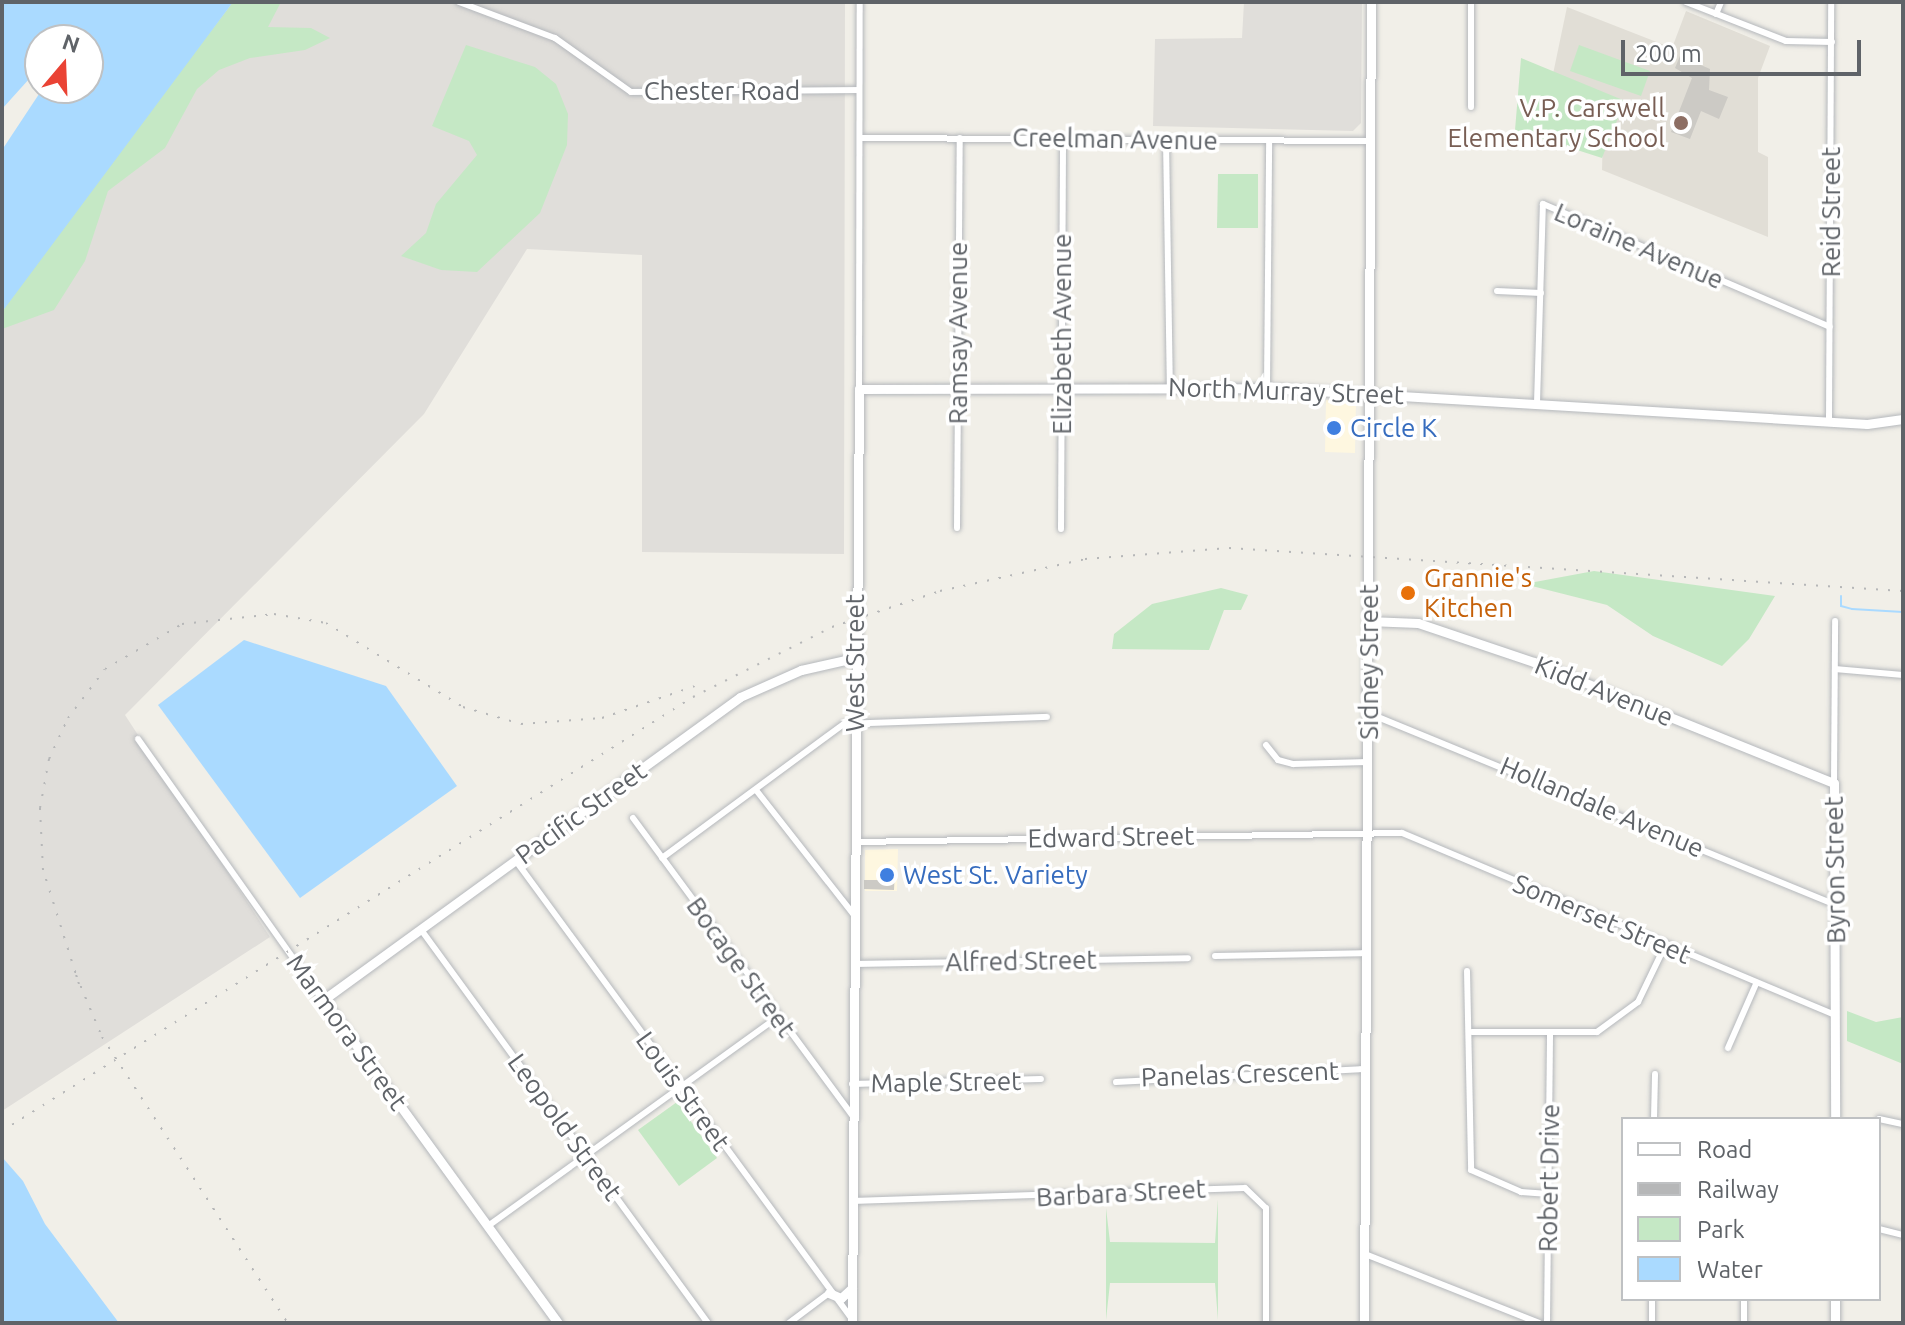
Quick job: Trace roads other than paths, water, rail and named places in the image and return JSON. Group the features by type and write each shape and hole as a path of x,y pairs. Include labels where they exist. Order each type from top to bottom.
{"street":[{"name":"West Street","path":"852,1321 860,2"},
{"name":"Sidney Street","path":"1364,1323 1372,393 1371,2"},
{"path":"1471,2 1471,107"},
{"path":"1686,2 1786,41 1832,42"},
{"path":"1716,14 1721,2"},
{"name":"Reid Street","path":"1829,421 1831,2"},
{"name":"Chester Road","path":"463,3 555,38 631,92 859,90"},
{"name":"Creelman Avenue","path":"860,138 1370,141"},
{"name":"Ramsay Avenue","path":"957,528 960,138"},
{"name":"Elizabeth Avenue","path":"1061,529 1063,139"},
{"path":"1166,140 1170,386"},
{"path":"1267,388 1269,141"},
{"name":"Loraine Avenue","path":"1537,403 1543,204 1830,327"},
{"path":"1497,291 1541,293"},
{"name":"North Murray Street","path":"859,389 1267,388 1829,421 1903,419"},
{"name":"Kidd Avenue","path":"1368,621 1418,623 1534,662 1834,783"},
{"name":"Byron Street","path":"1835,621 1835,1117"},
{"name":"Pacific Street","path":"323,1000 740,697 801,670 854,658"},
{"path":"1835,669 1903,675"},
{"name":"Hollandale Avenue","path":"1368,713 1836,905"},
{"path":"662,858 854,722 1047,717"},
{"name":"Marmora Street","path":"138,739 558,1323"},
{"path":"1266,745 1286,763 1368,762"},
{"path":"756,790 854,915"},
{"name":"Bocage Street","path":"633,818 852,1115"},
{"name":"Edward Street","path":"856,842 1367,831"},
{"name":"Somerset Street","path":"1367,831 1402,833 1665,946 1836,1015"},
{"name":"Louis Street","path":"516,861 852,1321"},
{"name":"Leopold Street","path":"422,931 708,1323"},
{"path":"1472,1032 1597,1032 1638,1002 1665,946"},
{"path":"1215,956 1365,953"},
{"name":"Alfred Street","path":"854,964 1188,958"},
{"path":"1467,971 1472,1032 1471,1170 1521,1192 1549,1194"},
{"path":"1728,1048 1756,984"},
{"path":"488,1226 778,1017"},
{"name":"Robert Drive","path":"1547,1323 1550,1033"},
{"name":"Panelas Crescent","path":"1116,1082 1365,1069"},
{"path":"1654,1117 1655,1074"},
{"name":"Maple Street","path":"852,1084 1041,1079"},
{"path":"1881,1119 1903,1124"},
{"name":"Barbara Street","path":"852,1201 1245,1188 1266,1208 1266,1323"},
{"path":"1881,1230 1903,1235"},
{"path":"1365,1254 1539,1323"},
{"path":"789,1323 829,1293 841,1298 852,1288"},
{"path":"1652,1301 1652,1323"},
{"path":"1744,1301 1744,1323"},
{"path":"1835,1301 1835,1323"}],"water":[{"path":"2,2 233,2 2,312 2,150 32,104 104,104 104,24 24,24 24,85 2,109"},
{"path":"244,640 386,686 457,786 300,898 158,705"},
{"path":"2,1157 23,1181 45,1224 119,1323 2,1323"}],"waterway":[{"path":"1841,596 1841,606 1852,609 1903,612"}],"railway":[{"path":"2,1131 693,697 832,627 940,591 1085,559 1229,548 1903,591"},
{"path":"79,984 43,870 40,808 49,759 68,718 105,669 182,624 274,614 326,623 463,707 521,724 602,718 695,686"},
{"path":"76,975 102,1037 288,1323"}],"place":[{"name":"V.P. Carswell Elementary School","path":"1681,123"},
{"name":"Circle K","path":"1334,428"},
{"name":"Grannie's Kitchen","path":"1408,593"},
{"name":"West St. Variety","path":"887,875"}]}
